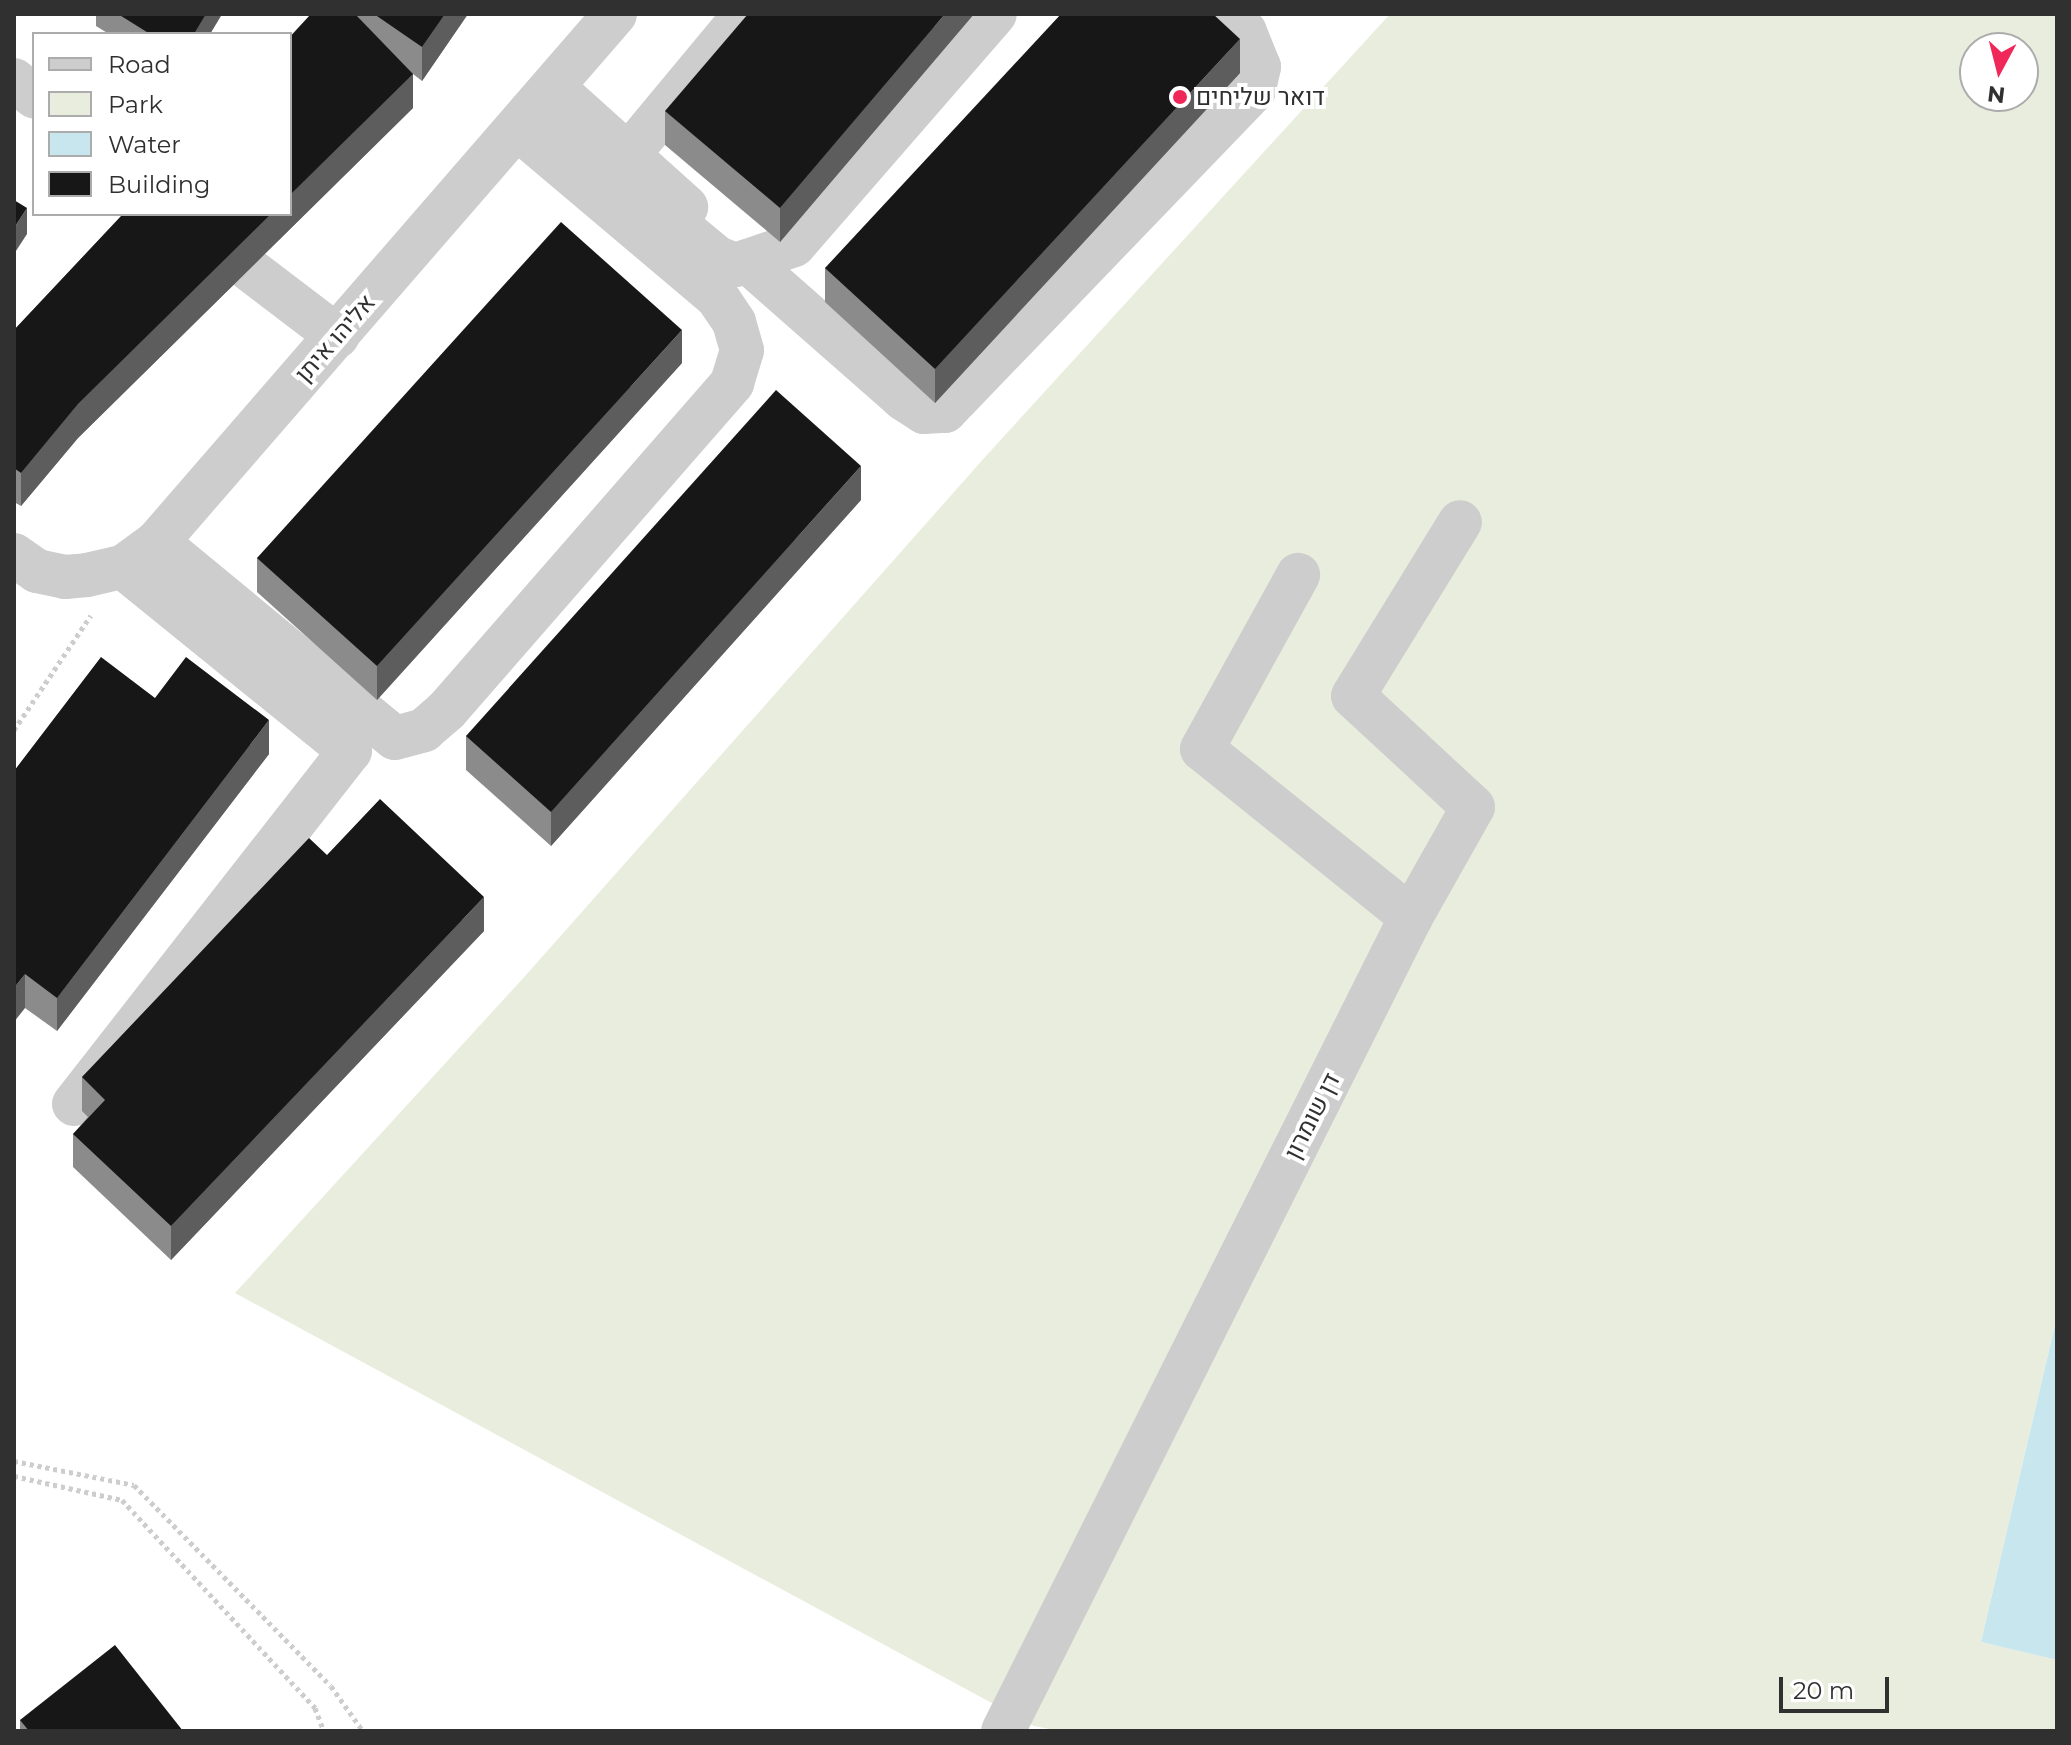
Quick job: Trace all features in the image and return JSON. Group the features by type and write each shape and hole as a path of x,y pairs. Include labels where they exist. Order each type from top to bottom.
{"street":[{"name":"אליהו איתן","path":"140,555 337,336 615,14"},
{"path":"628,155 745,14"},
{"path":"536,108 717,258 736,265 794,245 995,14"},
{"path":"747,261 772,265 804,257 1016,14"},
{"path":"536,108 628,155 904,399 924,412 945,411 1254,90 1259,67 1245,32 1223,14"},
{"path":"14,80 32,94"},
{"path":"140,555 395,738 424,730 447,710 732,383 742,350 734,322 717,297 536,108"},
{"path":"249,269 337,336"},
{"name":"דן שומרון","path":"1003,1731 1411,917 1473,807 1353,696 1460,522"},
{"path":"14,555 37,571 65,577 140,555"},
{"path":"74,1104 350,751 140,555"},
{"path":"1298,575 1202,749 1411,917"}],"path":[{"path":"14,730 140,555"},
{"path":"14,1461 134,1485 331,1686 363,1731"},
{"path":"14,1476 122,1500 315,1708 324,1731"}],"green space":[{"path":"1390,14 2057,14 2057,1316 1981,1642 2057,1660 2057,1731 1061,1731 1034,1726 235,1293 526,975 985,457"}],"water":[{"path":"2057,1316 2057,1660 1981,1642"}],"building":[{"path":"118,14 206,14 195,32 147,32"},
{"path":"311,14 355,14 413,74 292,193 292,35"},
{"path":"374,14 445,14 422,47"},
{"path":"748,14 945,14 780,208 665,111"},
{"path":"1061,14 1213,14 1240,39 935,369 825,268"},
{"path":"14,200 27,208 14,228"},
{"path":"121,216 269,216 78,404 21,473 14,468 14,330"},
{"path":"561,222 682,330 377,666 257,558"},
{"path":"776,390 861,466 551,812 466,736"},
{"path":"101,657 155,698 186,657 269,720 57,998 25,974 14,988 14,771"},
{"path":"380,799 484,897 171,1226 73,1134 105,1100 82,1077 309,838 327,855"},
{"path":"115,1645 183,1731 29,1731 20,1720"}],"place":[{"name":"דואר שליחים","path":"1180,97"}]}
